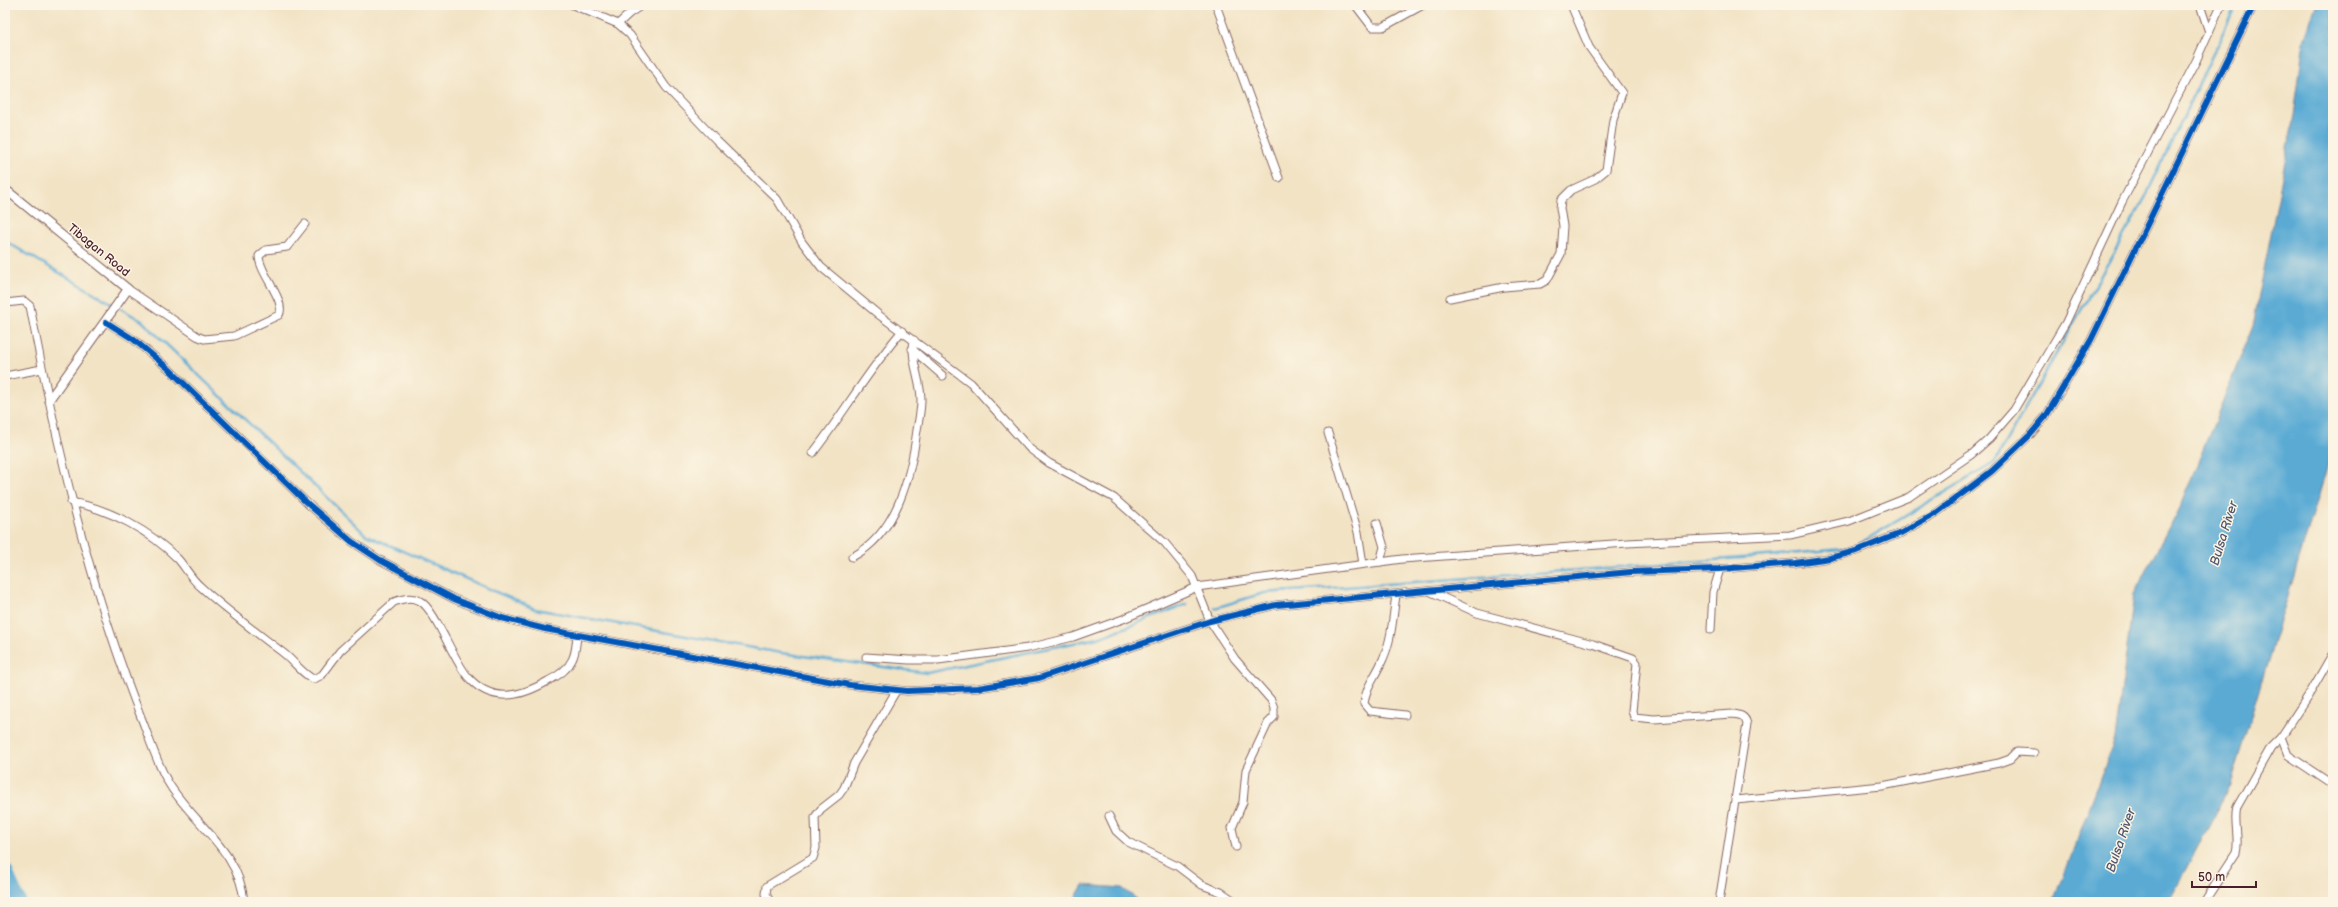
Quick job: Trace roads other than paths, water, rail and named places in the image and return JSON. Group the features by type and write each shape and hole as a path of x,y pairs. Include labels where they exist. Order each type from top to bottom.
{"street":[{"path":"573,5 618,24 630,35 660,79 688,111 777,198 802,242 820,267 971,383 1030,449 1049,464 1114,498 1133,513 1165,543 1186,567 1197,587 1210,621 1239,665 1271,700 1274,708 1274,717 1268,723 1246,770 1243,802 1232,828 1236,847"},
{"path":"618,24 630,12 642,5"},
{"path":"1216,5 1279,178"},
{"path":"1356,6 1372,27 1383,27 1423,5"},
{"path":"1450,298 1504,287 1529,286 1546,280 1561,254 1563,226 1560,208 1561,200 1571,190 1600,176 1607,168 1613,120 1622,93 1589,47 1571,5"},
{"path":"2200,5 2209,32"},
{"path":"866,657 909,660 938,660 1035,646 1073,637 1122,619 1197,587 1363,564 1627,543 1790,535 1849,521 1909,497 1933,482 1989,439 2014,410 2066,322 2122,202 2222,5"},
{"path":"106,322 147,350 330,523 380,560 454,599 502,618 576,636 690,654 850,685 896,691 964,689 1038,678 1210,621 1245,611 1282,604 1396,595 1631,572 1720,569 1830,558 1856,551 1901,533 1935,514 1992,471 2030,435 2061,394 2091,340 2254,5"},
{"name":"Tibagan Road","path":"5,189 128,289 106,322 49,400"},
{"path":"128,289 197,336 212,339 234,336 279,315 280,303 260,266 259,256 266,250 287,247 305,224"},
{"path":"5,303 24,301 29,303 71,502 112,641 144,726 170,787 225,854 240,882 244,902"},
{"path":"813,453 841,417 882,354 902,331"},
{"path":"852,557 861,552 875,539 900,503 906,484 914,451 921,399 912,349 914,340"},
{"path":"912,349 943,376"},
{"path":"5,376 42,369"},
{"path":"1328,433 1358,532 1363,564"},
{"path":"71,502 109,512 144,533 177,558 200,586 287,656 310,678 318,678 340,651 394,602 403,599 410,598 420,601 428,609 451,653 467,676 484,691 494,694 523,693 552,679 564,670 572,660 576,636"},
{"path":"1377,523 1384,547 1380,562"},
{"path":"1711,630 1713,592 1720,569"},
{"path":"1429,591 1477,613 1593,644 1633,658 1637,663 1632,711 1634,718 1654,719 1742,715 1747,724 1719,902"},
{"path":"1396,595 1388,644 1383,660 1365,691 1364,704 1370,710 1405,715"},
{"path":"2204,902 2236,853 2238,846 2235,815 2237,807 2271,747 2281,737 2310,693 2333,652"},
{"path":"770,902 766,894 767,886 813,858 816,848 815,817 821,809 839,795 844,788 854,763 896,691"},
{"path":"2281,737 2288,756 2333,785"},
{"path":"1736,800 1882,786 1999,763 2010,759 2017,752 2034,753"},
{"path":"1109,816 1116,832 1128,842 1177,866 1202,885 1221,892 1236,902"}],"water":[{"path":"2316,5 2333,5 2333,444 2325,475 2228,791 2168,902 2054,902 2115,739 2134,594 2181,504 2253,326 2294,116 2304,40"},
{"path":"1083,885 1122,888 1141,902 1073,902"}],"waterway":[{"path":"1215,608 1264,593 1755,557 1852,548 1994,463 2145,198 2236,5"},
{"path":"5,241 142,321 366,535 535,609 781,653 927,673 1098,638 1187,604"},
{"name":"Bulsa River","path":"5,871 19,902"}]}
